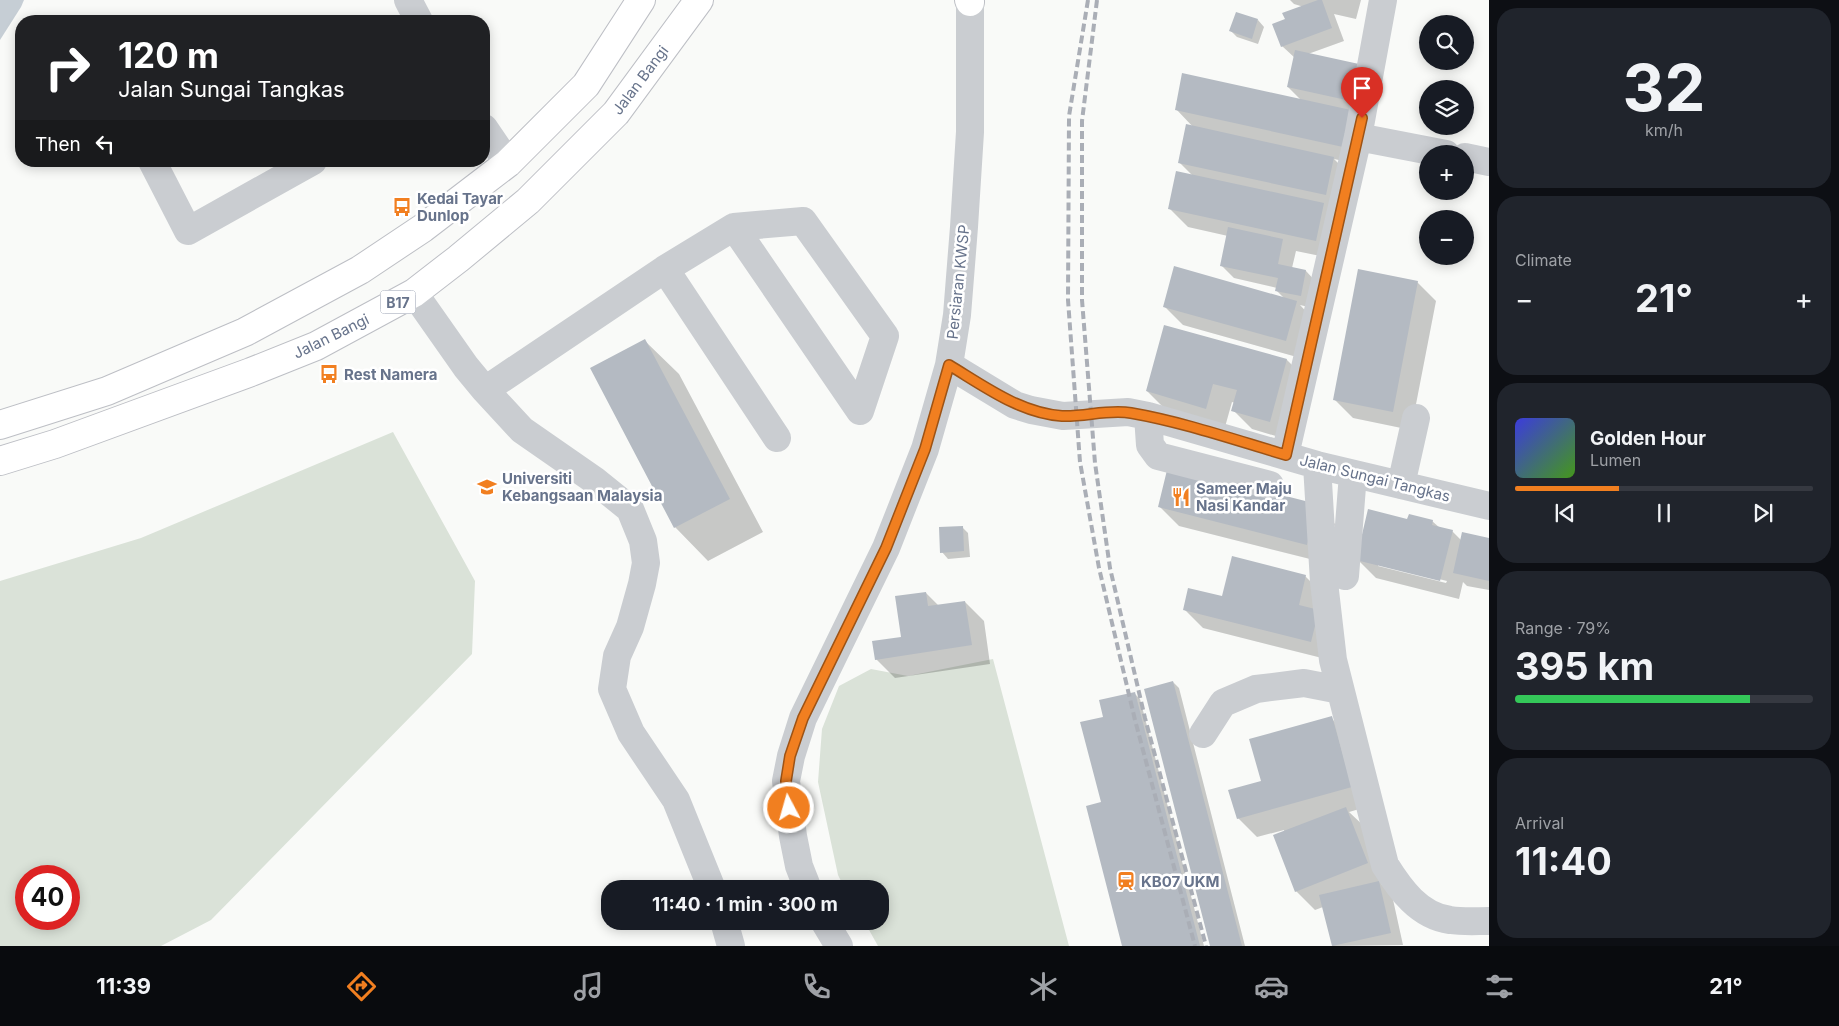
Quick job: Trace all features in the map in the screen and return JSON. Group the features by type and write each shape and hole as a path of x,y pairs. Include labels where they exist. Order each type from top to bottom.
{"main road":[{"path":"0,426 107,391 245,332 360,270 423,228 508,163 586,85 640,0"},
{"name":"Jalan Bangi","path":"0,461 55,444 316,346 414,293 528,201 616,113 699,0"}],"street":[{"path":"408,0 416,15"},
{"path":"1286,455 1358,137 1383,0"},
{"name":"Persiaran KWSP","path":"804,880 799,866 793,836 786,781 790,756 803,718 886,548 925,449 949,365 957,315 970,132 970,1"},
{"path":"490,137 508,163"},
{"path":"1358,137 1419,149"},
{"path":"1474,159 1489,162"},
{"path":"155,167 188,231 302,167"},
{"path":"485,390 665,269 734,227 803,221 885,336 860,411 734,227"},
{"path":"665,269 777,438"},
{"path":"414,293 466,367 522,430 594,480 630,509 643,541 646,563 630,627 617,656 612,689 630,733 676,800 708,880"},
{"name":"Jalan Sungai Tangkas","path":"949,365 1015,404 1031,410 1063,416 1128,412 1148,416 1317,465 1489,506"},
{"path":"1148,416 1150,445 1158,456 1270,485"},
{"path":"1400,485 1416,418"},
{"path":"1317,465 1324,582 1333,660 1385,865 1401,890 1420,908 1449,920 1489,921"},
{"path":"1345,576 1353,474"},
{"path":"1203,734 1223,703 1256,689 1304,683 1340,690"},
{"path":"727,930 731,946"},
{"path":"829,930 839,946"}],"shaded area":[{"path":"0,0 24,0 21,7 0,40"},
{"path":"393,432 475,581 472,654 211,920 161,946 0,946 0,581 141,538"},
{"path":"993,659 1069,946 878,946 869,930 889,930 889,880 840,880 838,875 818,782 822,729 839,686 871,669 908,676"}],"building":[{"path":"1322,0 1332,28 1281,47 1272,24 1285,19 1282,13"},
{"path":"1236,12 1258,19 1252,39 1229,31"},
{"path":"1295,50 1359,64 1351,101 1287,87"},
{"path":"1182,73 1351,110 1343,147 1175,110"},
{"path":"1186,124 1334,157 1326,195 1178,163"},
{"path":"1176,171 1324,203 1316,241 1168,209"},
{"path":"1228,227 1283,239 1278,264 1306,270 1301,296 1275,291 1278,278 1220,266"},
{"path":"1174,266 1297,301 1286,341 1163,307"},
{"path":"1358,269 1418,281 1393,412 1333,400"},
{"path":"1164,325 1287,359 1270,422 1231,411 1237,390 1213,384 1206,409 1146,391"},
{"path":"645,339 730,499 674,528 590,368"},
{"path":"1168,466 1317,504 1307,545 1158,507"},
{"path":"1368,509 1407,519 1409,514 1433,520 1432,525 1453,530 1440,581 1356,560"},
{"path":"963,526 964,551 940,553 939,527"},
{"path":"1462,532 1489,538 1489,581 1453,573"},
{"path":"1232,556 1306,575 1299,605 1319,610 1311,642 1183,610 1188,588 1222,596"},
{"path":"926,592 928,606 965,601 972,645 875,660 872,641 901,637 895,596"},
{"path":"1173,681 1242,946 1210,946 1144,689"},
{"path":"1135,692 1200,946 1122,946 1086,806 1101,802 1080,722 1103,717 1099,700"},
{"path":"1332,716 1352,787 1237,819 1228,790 1261,781 1249,739"},
{"path":"1346,807 1368,863 1295,892 1273,835"},
{"path":"1379,881 1391,933 1332,946 1319,895"}],"railway":[{"path":"1088,0 1069,116 1068,300 1080,462 1099,568 1135,720 1195,946"},
{"path":"1097,0 1082,121 1082,300 1095,463 1110,568 1145,718 1206,946"}],"place":[{"name":"Kedai Tayar Dunlop","path":"402,207"},
{"name":"Rest Namera","path":"329,374"},
{"name":"Universiti Kebangsaan Malaysia","path":"487,487"},
{"name":"Sameer Maju Nasi Kandar","path":"1181,497"},
{"name":"KB07 UKM","path":"1126,881"}],"route":[{"path":"789,808 786,781 790,756 803,718 886,548 925,449 949,365 1015,404 1031,410 1063,416 1128,412 1286,455 1362,118"}]}
